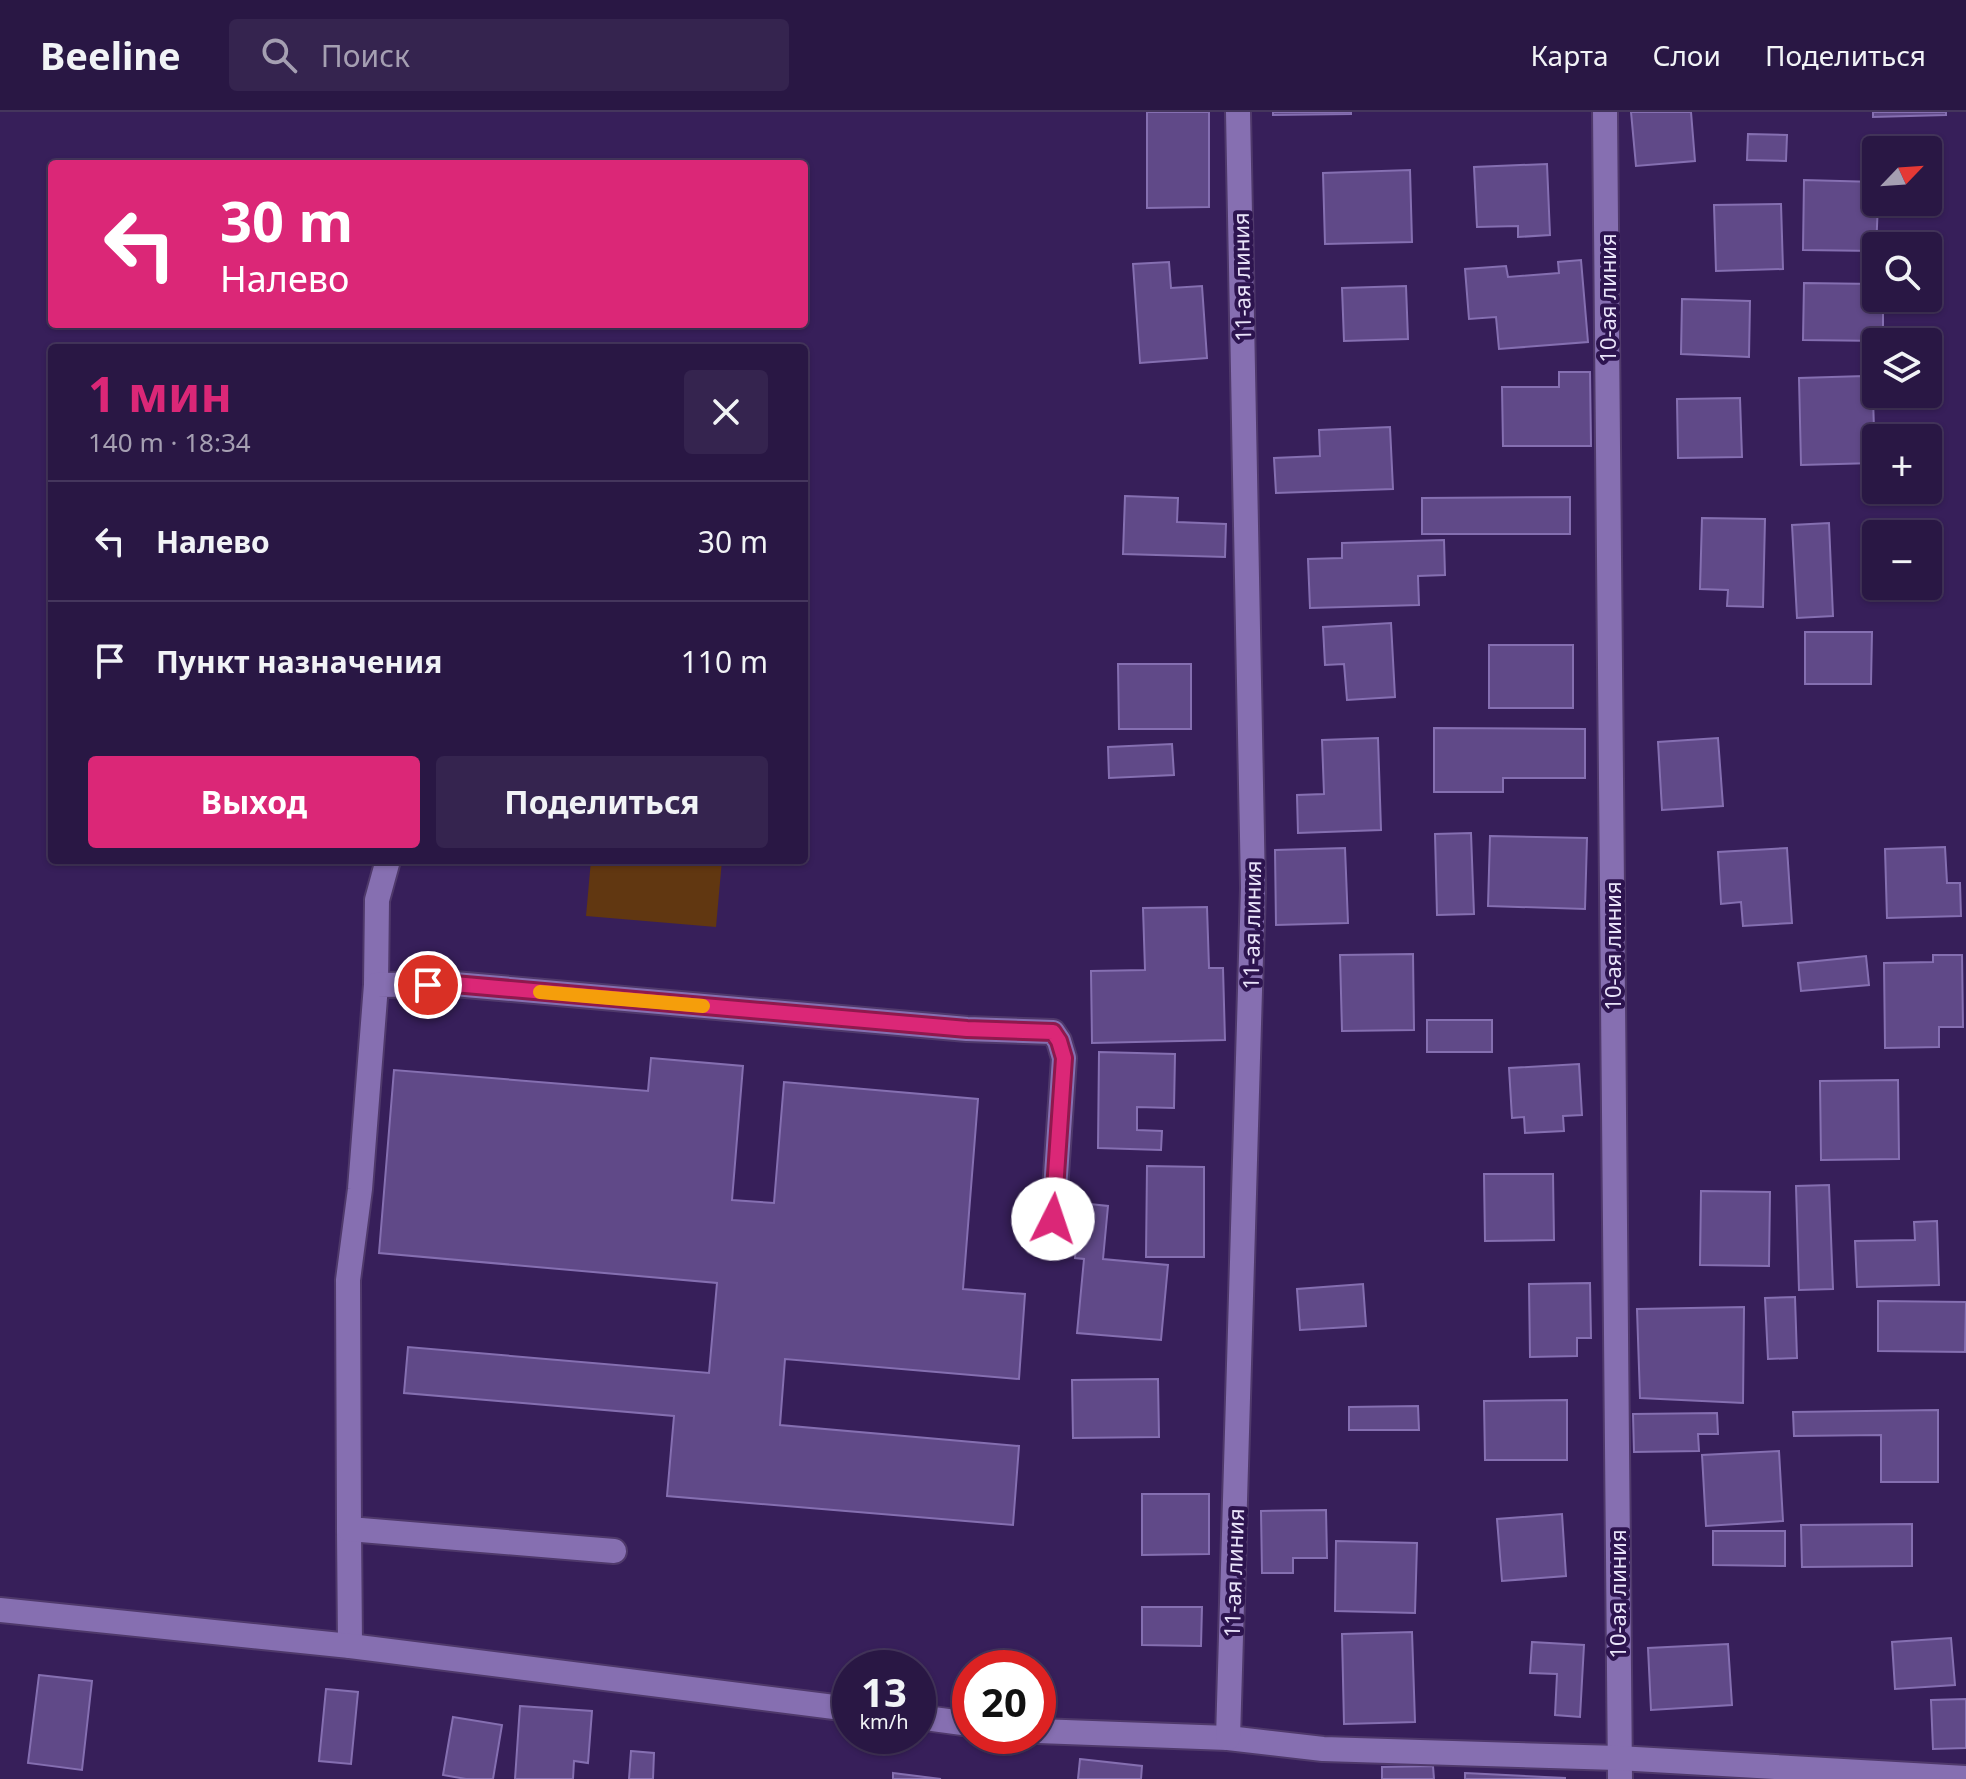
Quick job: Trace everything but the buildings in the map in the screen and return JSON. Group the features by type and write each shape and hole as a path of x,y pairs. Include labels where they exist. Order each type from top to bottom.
{"street":[{"name":"11-ая линия","path":"1228,1738 1253,888 1238,112"},
{"name":"10-ая линия","path":"1605,112 1619,1769"},
{"path":"350,1646 348,1280 360,1189 376,985 377,900 387,864"},
{"path":"376,985 454,984 967,1029 1053,1032 1064,1058 1053,1219"},
{"path":"349,1529 614,1551"},
{"path":"0,1610 350,1646 832,1707"},
{"path":"1056,1732 1228,1738 1323,1749 1619,1769 1966,1778"}],"shaded area":[{"path":"591,864 722,864 716,927 586,916"}],"slow traffic":[{"path":"540,992 703,1006"}],"route":[{"path":"428,985 454,984 967,1029 1053,1032 1064,1058 1053,1219"}]}
